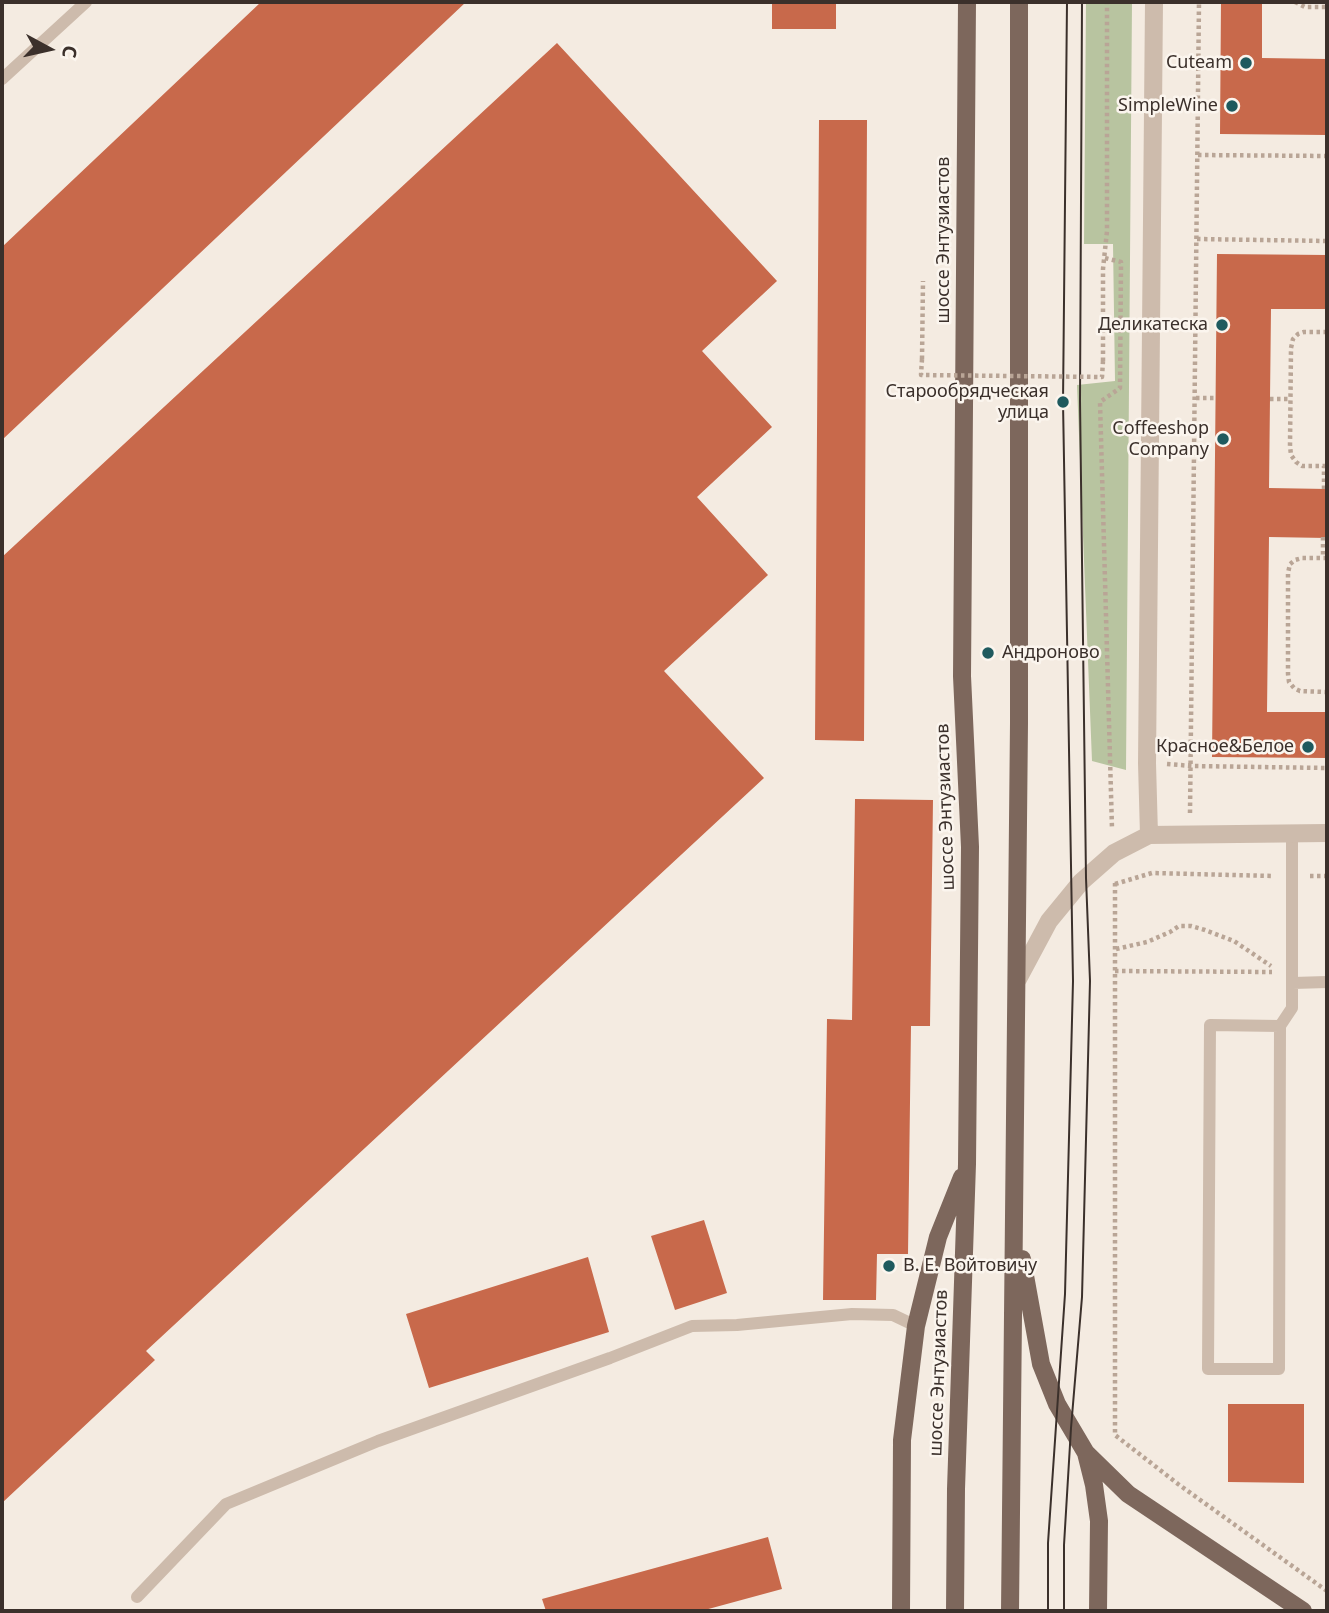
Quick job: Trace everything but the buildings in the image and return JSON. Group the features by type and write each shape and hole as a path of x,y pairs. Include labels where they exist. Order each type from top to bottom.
{"main road":[{"name":"шоссе Энтузиастов","path":"955,1611 956,1489 967,1164 970,846 962,662 967,2"},
{"path":"1010,1611 1018,979 1019,2"},
{"path":"901,1611 902,1440 916,1326 938,1237 967,1164"},
{"path":"1014,1210 1041,1364 1057,1404 1086,1452 1128,1494 1303,1611"},
{"path":"1086,1452 1099,1521 1098,1611"}],"street":[{"path":"1149,835 1146,782 1154,2"},
{"path":"1018,979 1049,921 1081,882 1114,853 1149,835 1327,833"}],"lane":[{"path":"2,79 86,2"},
{"path":"1280,1026 1210,1025 1209,1369 1279,1369 1280,1026 1292,1008 1293,834"},
{"path":"1293,983 1327,982"},
{"path":"137,1597 226,1504 378,1441 692,1326 737,1325 852,1314 893,1315 916,1326"}],"path":[{"path":"923,281 922,375 1102,377 1103,283 1107,231 1107,2"},
{"path":"1190,817 1199,2"},
{"path":"1295,2 1305,7 1327,7"},
{"path":"1198,155 1327,156"},
{"path":"1197,239 1327,241"},
{"path":"1104,258 1121,262 1120,388 1100,402 1116,949 1115,1436 1327,1591"},
{"path":"1324,489 1326,466 1303,466 1291,456 1290,399 1293,339 1304,332 1327,332"},
{"path":"1195,398 1216,398"},
{"path":"1270,399 1290,399"},
{"path":"1323,537 1325,558 1302,558 1290,564 1288,674 1289,682 1300,691 1327,692"},
{"path":"1110,760 1118,761"},
{"path":"1162,764 1327,768"},
{"path":"1115,884 1152,873 1327,877"},
{"path":"1115,971 1280,972 1234,941 1191,926 1179,926 1147,942 1116,949"}],"green space":[{"path":"1086,2 1132,2 1126,770 1092,761 1077,385 1115,381 1113,244 1084,244"}],"tram line":[{"path":"1048,1611 1048,1543 1065,1294 1073,981 1063,402 1067,2"},
{"path":"1064,1611 1064,1545 1082,1297 1090,981 1086,878 1080,401 1082,2"}],"place":[{"name":"Cuteam","path":"1246,63"},
{"name":"SimpleWine","path":"1232,106"},
{"name":"Деликатеска","path":"1222,325"},
{"name":"Старообрядческая улица","path":"1063,402"},
{"name":"Coffeeshop Company","path":"1223,439"},
{"name":"Андроново","path":"988,653"},
{"name":"Красное&Белое","path":"1308,747"},
{"name":"В. Е. Войтовичу","path":"889,1266"}]}
